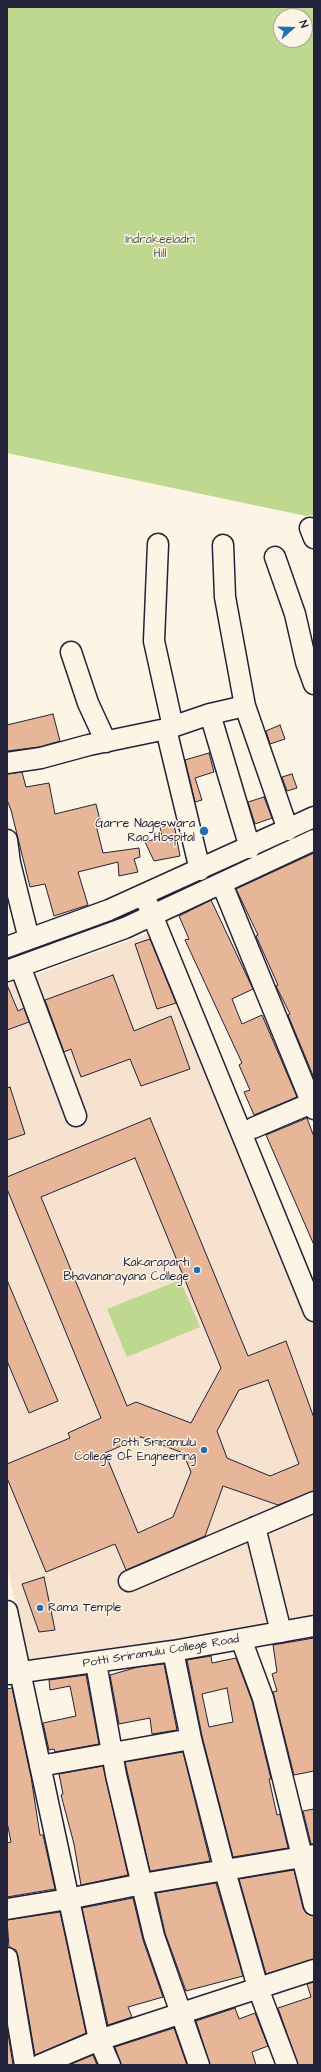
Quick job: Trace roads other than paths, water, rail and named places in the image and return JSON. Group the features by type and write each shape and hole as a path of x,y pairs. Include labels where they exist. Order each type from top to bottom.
{"street":[{"path":"158,544 154,641 170,728 200,870"},
{"path":"223,545 225,597 245,706 288,830"},
{"path":"275,557 310,661 314,684"},
{"path":"71,652 81,685 106,742"},
{"path":"7,763 41,758 170,728 210,714 245,706"},
{"path":"210,714 250,848"},
{"path":"7,947 144,895 250,848 314,817"},
{"path":"7,840 10,863 30,939"},
{"path":"76,1116 13,968 125,928 314,840"},
{"path":"222,884 313,1105 253,1128"},
{"path":"144,895 314,1311"},
{"path":"129,1581 314,1502"},
{"path":"255,1527 281,1632"},
{"path":"7,1611 13,1673 40,1766 100,2040 110,2065"},
{"name":"Potti Sriramulu College Road","path":"13,1673 173,1652 314,1626"},
{"path":"241,1639 263,1698 308,1857 314,1905"},
{"path":"173,1652 191,1739 225,1871 258,1988 287,2065"},
{"path":"96,1663 112,1753 154,1936 198,2065"},
{"path":"40,1766 191,1739"},
{"path":"7,1909 68,1899 142,1884 308,1857"},
{"path":"7,1958 26,2065"},
{"path":"40,2065 100,2040 314,1970"}],"place":[{"name":"Garre Nageswara Rao Hospital","path":"204,831"},
{"name":"Kakaraparti Bhavanarayana College","path":"197,1270"},
{"name":"Potti Sriramulu College Of Engneering","path":"204,1450"},
{"name":"Rama Temple","path":"40,1608"}],"park label":[{"name":"Indrakeeladri Hill","path":"160,247"}]}
